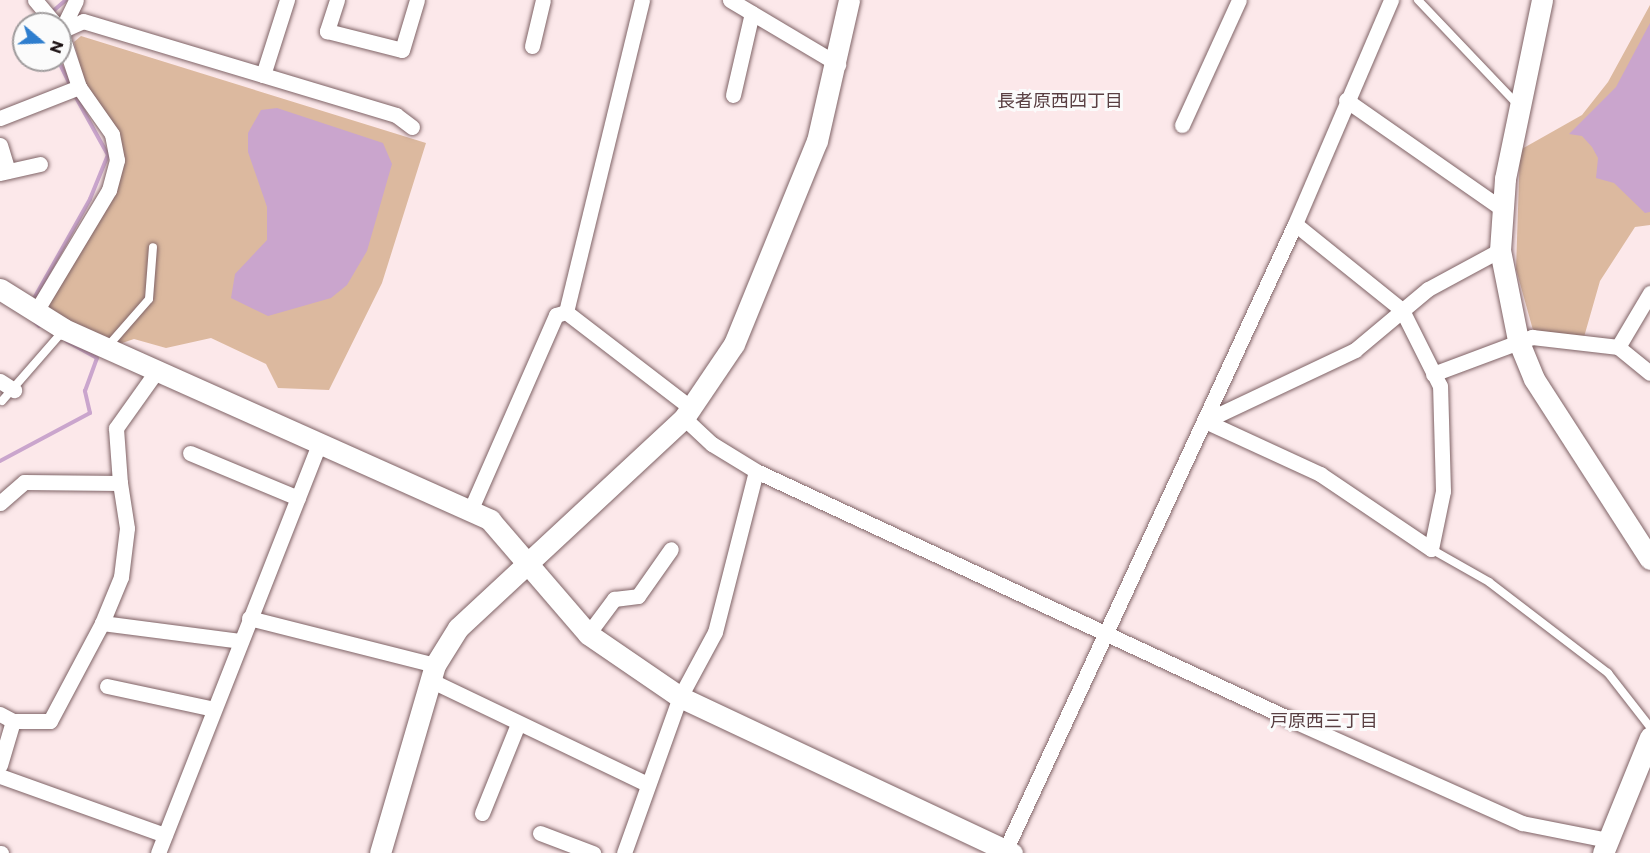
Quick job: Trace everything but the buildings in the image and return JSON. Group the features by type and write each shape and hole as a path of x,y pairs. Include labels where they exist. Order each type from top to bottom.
{"street":[{"path":"35,0 45,12"},
{"path":"263,75 287,0"},
{"path":"336,0 327,31 402,50 417,0"},
{"path":"532,46 543,0"},
{"path":"566,312 642,0"},
{"path":"730,0 838,64"},
{"path":"380,853 433,673 481,602 528,563 687,413 734,344 817,141 838,64 849,0"},
{"path":"1182,125 1239,0"},
{"path":"0,289 35,313 64,329 470,511 497,526 588,634 680,697 1007,852 1295,225 1346,100 1391,0"},
{"path":"1542,0 1519,106 1501,208 1500,250 1518,340 1534,379 1650,559"},
{"path":"733,95 752,13"},
{"path":"72,26 83,21 396,115 412,127"},
{"path":"35,313 114,176 112,135 79,87 72,66"},
{"path":"0,118 79,87"},
{"path":"1346,100 1501,208"},
{"path":"0,145 4,172 40,164"},
{"path":"1205,421 1320,474 1431,549 1443,490 1440,386 1402,310 1295,225"},
{"path":"1205,421 1355,350 1402,310 1454,271 1500,250"},
{"path":"1618,347 1650,293"},
{"path":"566,312 687,413 712,444 756,471 1522,823 1606,847 1650,737"},
{"path":"470,511 556,315 566,312"},
{"path":"1433,374 1518,340 1618,347 1650,373"},
{"path":"0,765 7,718 50,721 102,622 121,577 127,528 120,483 116,428 156,372"},
{"path":"0,381 14,390"},
{"path":"158,853 319,444"},
{"path":"190,453 297,498"},
{"path":"624,853 680,697 715,632 756,471"},
{"path":"0,503 24,482 120,483"},
{"path":"588,634 614,599 638,596 670,549"},
{"path":"249,618 433,673 518,724 647,784"},
{"path":"102,622 240,641"},
{"path":"107,686 214,709"},
{"path":"482,813 518,724"},
{"path":"0,776 165,835"},
{"path":"540,833 593,853"}],"lane":[{"path":"1418,0 1519,106"},
{"path":"107,349 149,299 153,247"},
{"path":"2,401 14,390 64,329"},
{"path":"1431,549 1489,582 1608,673 1650,727"}],"shaded area":[{"path":"1650,5 1650,225 1635,227 1600,281 1584,337 1533,330 1516,269 1520,150 1582,115 1608,82"},
{"path":"1650,23 1650,212 1645,213 1614,183 1596,178 1598,158 1592,147 1582,136 1569,134 1616,87"},
{"path":"81,36 426,143 382,283 329,390 278,388 266,364 211,338 166,348 134,339 116,345 45,309 119,181 124,160 119,134 85,86 74,42"},
{"path":"277,108 383,143 392,164 367,251 347,285 331,298 268,316 231,298 235,274 267,240 267,207 248,152 248,133 261,110"}],"waterway":[{"path":"52,12 66,0"},
{"path":"64,72 70,85"},
{"path":"32,302 90,199 108,155 73,92"},
{"path":"27,314 39,326"},
{"path":"0,461 90,413 85,391 97,358 66,341"}],"district":[{"name":"長者原西四丁目","path":"1060,100"},
{"name":"戸原西三丁目","path":"1324,720"}]}
